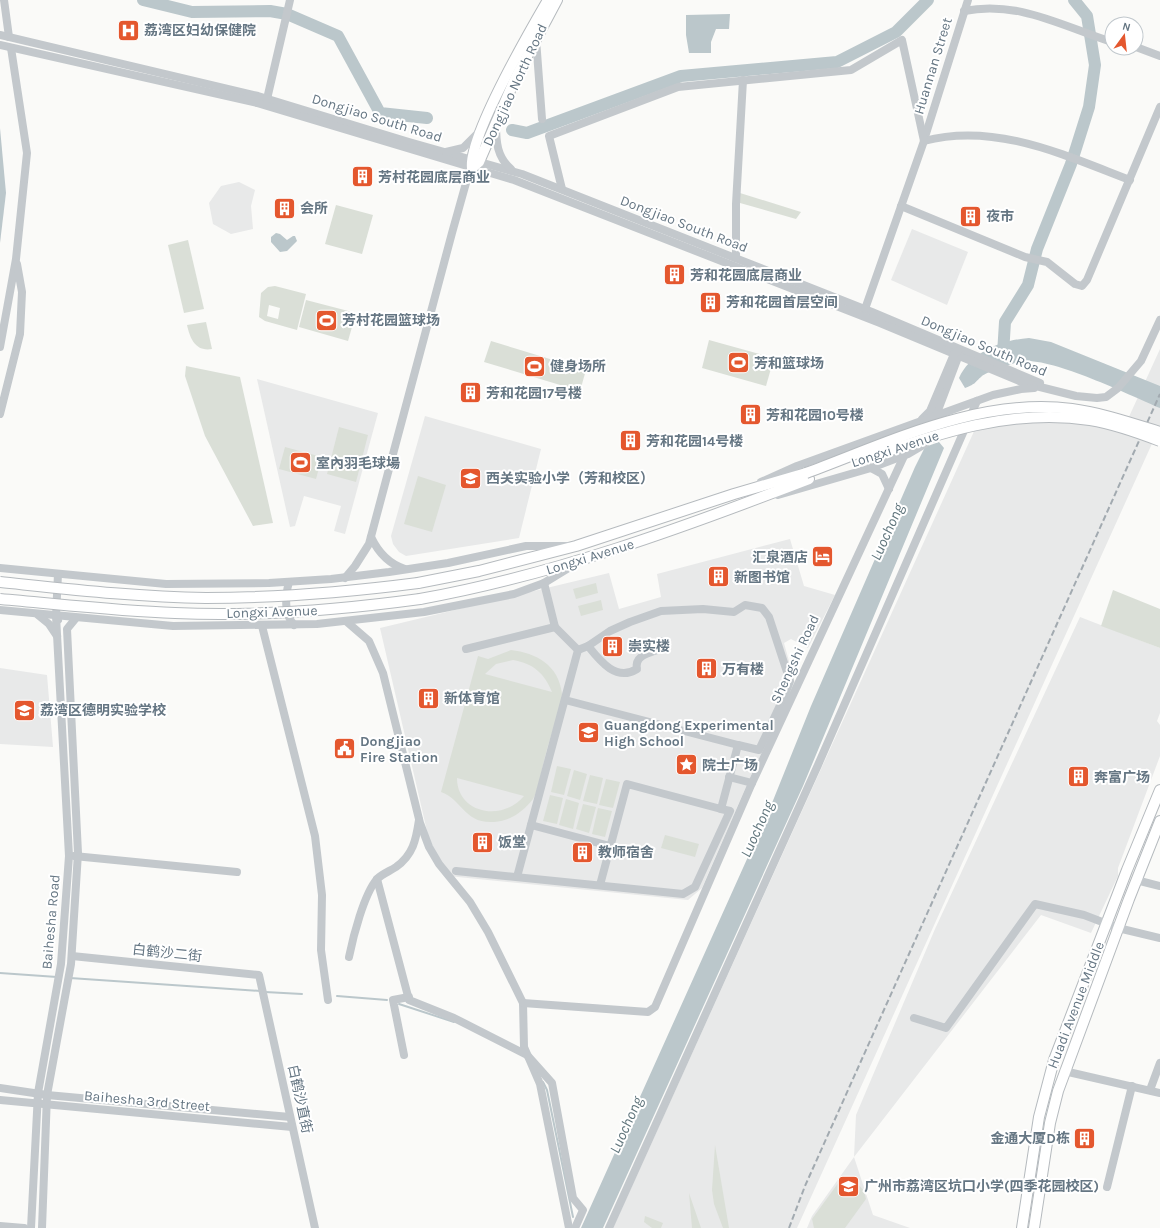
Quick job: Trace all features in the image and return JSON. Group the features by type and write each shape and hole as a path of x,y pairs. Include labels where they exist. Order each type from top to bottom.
{"main road":[{"name":"Dongjiao North Road","path":"474,163 482,130 520,51 548,0"},
{"name":"Dongjiao North Road","path":"474,163 536,38 557,0"},
{"name":"Longxi Avenue","path":"0,599 175,613 244,614 317,611 420,599 490,585 579,562 741,505 807,476 936,426 976,415 1010,409 1071,409 1105,416 1160,432"},
{"name":"Longxi Avenue","path":"0,582 121,594 206,598 326,593 418,583 493,568 576,546 734,494 807,476 933,436 993,421 1046,416 1073,418 1115,425 1160,441"},
{"name":"Huadi Avenue Middle","path":"1022,1228 1038,1124 1047,1084 1106,924 1160,790"},
{"name":"Huadi Avenue Middle","path":"1034,1228 1050,1123 1064,1071 1136,880 1160,821"}],"street":[{"path":"4,0 4,36"},
{"name":"Huannan Street","path":"865,309 924,141 968,0"},
{"path":"267,98 290,1"},
{"path":"964,11 974,6 995,1 1030,6 1104,40"},
{"name":"Dongjiao South Road","path":"4,36 267,98 445,153 474,163 514,180 958,353 976,355 1008,372"},
{"path":"536,38 542,119"},
{"path":"562,189 549,136 678,86 851,70 902,40 924,141 947,137 999,138 1017,140 1050,150 1130,180"},
{"path":"0,347 16,258 27,153 5,46"},
{"name":"Dongjiao South Road","path":"5,46 257,102 474,163 513,171 865,309 958,353 968,360 1008,372 1047,388"},
{"path":"1144,50 1160,56"},
{"path":"736,258 736,204 744,80"},
{"path":"901,206 1025,257 1047,262 1075,284 1082,286 1087,280 1160,108"},
{"path":"496,121 498,152 505,164 513,171"},
{"path":"445,153 463,148 482,130"},
{"name":"Dongjiao North Road","path":"345,578 364,554 371,536 452,233 466,183 474,163"},
{"path":"0,414 20,334 22,292 16,258"},
{"path":"734,494 797,466 977,401 1014,390 1047,388 1076,396 1097,398 1111,393 1134,369 1146,351 1160,320"},
{"path":"741,505 871,468 906,455 925,444 958,353"},
{"path":"920,421 930,411 958,353"},
{"path":"608,1228 821,758 977,401"},
{"name":"Shengshi Road","path":"523,1004 648,1012 655,1007 752,783 889,489 906,455 915,447 920,438 922,428 920,421"},
{"path":"871,468 882,474 889,489"},
{"path":"371,536 384,558 397,567 406,570"},
{"path":"0,568 200,585 289,582 345,578 406,570 448,563 526,546 576,546"},
{"path":"0,610 173,626 262,626 347,622 462,606 532,589 579,562"},
{"name":"Baihesha Road","path":"31,1228 38,1093 57,994 61,964 69,856 56,616 58,574"},
{"path":"289,582 287,591 288,612 290,620 294,625"},
{"path":"544,583 555,627 578,650"},
{"path":"565,700 759,750 790,681 769,617 762,608 746,606 734,612 703,609 661,611 610,631 588,646 578,650"},
{"path":"37,614 49,624 57,636"},
{"path":"56,616 67,645"},
{"path":"67,645 67,629 76,618"},
{"path":"347,622 369,641 383,673 419,817 429,847 439,864 470,902 488,932 523,1004 524,1047 540,1084 569,1228"},
{"path":"262,626 314,836 322,895 321,950 328,1000"},
{"path":"466,649 555,627"},
{"path":"588,646 606,667 624,674 637,669 638,660 642,655 660,649 662,641"},
{"name":"Baihesha Road","path":"42,1228 46,1105 72,960 78,857 76,780 67,645"},
{"path":"517,877 578,650"},
{"path":"721,809 738,744"},
{"path":"729,777 752,783"},
{"path":"456,871 683,894 689,892 695,887 730,811 627,784 600,885"},
{"path":"349,956 366,899 377,879 397,866 412,850 416,840 419,817"},
{"path":"531,825 610,846"},
{"path":"69,856 237,872"},
{"path":"377,879 409,1000 461,1021 528,1055 552,1083 573,1198 583,1210 575,1228"},
{"path":"1136,880 1160,886"},
{"path":"914,1018 946,1028 1036,904 1084,915 1118,928 1160,938"},
{"name":"白鹤沙二街","path":"72,960 259,976"},
{"name":"白鹤沙直街","path":"259,976 315,1228"},
{"path":"404,1054 393,1000 409,997"},
{"path":"1150,1090 1160,1063"},
{"path":"1064,1071 1160,1092"},
{"path":"1107,1187 1132,1086"},
{"name":"Baihesha 3rd Street","path":"0,1088 47,1095 290,1117"},
{"name":"Baihesha 3rd Street","path":"0,1100 292,1127"},
{"path":"0,1226 24,1228"}],"shaded area":[{"path":"239,182 255,190 251,206 253,229 231,234 213,224 209,203 221,186"},
{"path":"740,193 801,212 796,219 740,203"},
{"path":"336,205 373,215 362,254 325,244"},
{"path":"912,229 968,252 947,305 891,280"},
{"path":"188,240 204,309 184,313 168,245"},
{"path":"275,286 306,294 297,330 265,321 259,317 261,293 268,287","holes":["269,305 280,308 278,319 267,316"]},
{"name":"芳村花园篮球场","path":"306,300 356,313 348,341 299,327"},
{"path":"206,322 212,349 197,346 190,335 187,325"},
{"name":"芳和篮球场","path":"709,340 774,358 766,386 702,368"},
{"name":"健身场所","path":"491,341 586,370 580,391 484,362"},
{"path":"1160,349 1160,426 797,1228 613,1228 976,427 1005,422 1086,422 1122,432"},
{"path":"186,366 240,377 273,523 253,526 205,436 185,376"},
{"path":"257,379 378,413 345,534 334,531 341,506 304,496 295,526 290,527"},
{"name":"西关实验小学（芳和校区）","path":"425,416 541,449 519,538 406,556 399,552 393,544 391,536"},
{"path":"339,427 368,435 356,482 327,474"},
{"name":"室內羽毛球場","path":"285,447 322,457 316,479 279,469"},
{"path":"418,476 446,485 432,532 404,524"},
{"name":"Guangdong Experimental High School","path":"790,539 804,586 835,595 808,648 791,639 784,643 795,683 748,782 702,888 688,900 448,876 430,844 380,628 609,573 619,609 661,597 657,574"},
{"path":"596,583 598,593 576,599 573,589"},
{"path":"1113,590 1160,609 1160,648 1101,626"},
{"path":"601,600 603,610 581,616 578,606"},
{"path":"1080,617 1160,648 1160,713 1157,721 1160,725 1160,756 1118,868 1118,876 1091,933 1041,915 854,1157 856,1115 935,929"},
{"path":"511,650 529,654 545,662 551,668 560,684 562,694 539,784 533,799 525,808 511,818 494,822 484,822 476,819 448,795 441,792 478,656 488,659","holes":["513,660 527,664 537,670 549,685 552,692 485,674 496,664","457,778 524,796 515,804 505,809 494,811 483,810 473,806 465,800 459,790"]},
{"name":"荔湾区德明实验学校","path":"0,668 47,675 53,747 0,744"},
{"path":"557,766 571,769 564,795 551,792"},
{"path":"574,770 587,774 580,800 567,796"},
{"path":"590,775 603,778 597,804 583,801"},
{"path":"606,779 620,782 613,808 599,805"},
{"path":"550,795 563,798 557,824 543,821"},
{"path":"566,799 579,803 573,829 559,825"},
{"path":"583,804 596,807 589,833 576,829"},
{"path":"598,808 612,811 605,837 592,834"},
{"path":"665,835 699,844 695,857 661,848"},
{"path":"715,1145 729,1228 723,1228 714,1204 712,1190"},
{"name":"广州市荔湾区坑口小学(四季花园校区)","path":"854,1157 873,1215 910,1228 807,1228 812,1216"},
{"path":"844,1180 857,1183 864,1191 866,1199 845,1228 814,1228 812,1219 839,1182"},
{"path":"689,1193 701,1228 692,1228"},
{"path":"645,1216 663,1223 661,1228 652,1228 644,1222"}],"water":[{"path":"730,14 729,29 716,29 711,42 711,53 689,53 686,35 686,15"},
{"path":"0,128 6,193 0,243"},
{"path":"276,233 280,234 287,240 295,236 297,241 287,251 280,252 271,242 271,237"},
{"path":"1029,338 1051,342 1160,386 1160,408 1110,386 1068,370 1032,361 1019,362 994,370 985,374 973,384 965,388 959,378 964,369 979,354 1008,341"},
{"name":"Luochong","path":"939,442 944,448 803,786 603,1228 581,1228 770,808 811,706 915,467 925,447"}],"waterway":[{"path":"143,0 192,12 270,11 287,14 338,36 380,113 427,118"},
{"path":"512,130 527,133 681,76 837,62 896,32 928,0"},
{"path":"1003,354 1005,322 1028,285 1037,249 1071,164 1089,107 1095,65 1087,16 1074,0"},
{"path":"0,973 57,977"},
{"path":"70,978 261,991"},
{"path":"265,992 302,994"},
{"path":"337,996 387,1000"},
{"path":"399,1004 454,1022"},
{"path":"543,1082 547,1090 573,1217"}],"railway":[{"path":"789,1228 805,1186 1160,394"}],"place":[{"name":"荔湾区妇幼保健院","path":"128,30"},
{"name":"芳村花园底层商业","path":"363,177"},
{"name":"会所","path":"285,208"},
{"name":"夜市","path":"971,216"},
{"name":"芳和花园底层商业","path":"674,275"},
{"name":"芳和花园首层空间","path":"710,302"},
{"name":"芳村花园篮球场","path":"327,320"},
{"name":"芳和篮球场","path":"738,363"},
{"name":"健身场所","path":"535,366"},
{"name":"芳和花园17号楼","path":"471,393"},
{"name":"芳和花园10号楼","path":"751,415"},
{"name":"芳和花园14号楼","path":"631,441"},
{"name":"室內羽毛球場","path":"301,463"},
{"name":"西关实验小学（芳和校区）","path":"471,478"},
{"name":"汇泉酒店","path":"823,557"},
{"name":"新图书馆","path":"719,577"},
{"name":"崇实楼","path":"613,646"},
{"name":"万有楼","path":"707,669"},
{"name":"新体育馆","path":"429,698"},
{"name":"荔湾区德明实验学校","path":"25,710"},
{"name":"Guangdong Experimental High School","path":"588,733"},
{"name":"Dongjiao Fire Station","path":"345,749"},
{"name":"院士广场","path":"686,765"},
{"name":"奔富广场","path":"1078,777"},
{"name":"饭堂","path":"482,842"},
{"name":"教师宿舍","path":"583,852"},
{"name":"金通大厦D栋","path":"1085,1138"},
{"name":"广州市荔湾区坑口小学(四季花园校区)","path":"848,1186"}]}
